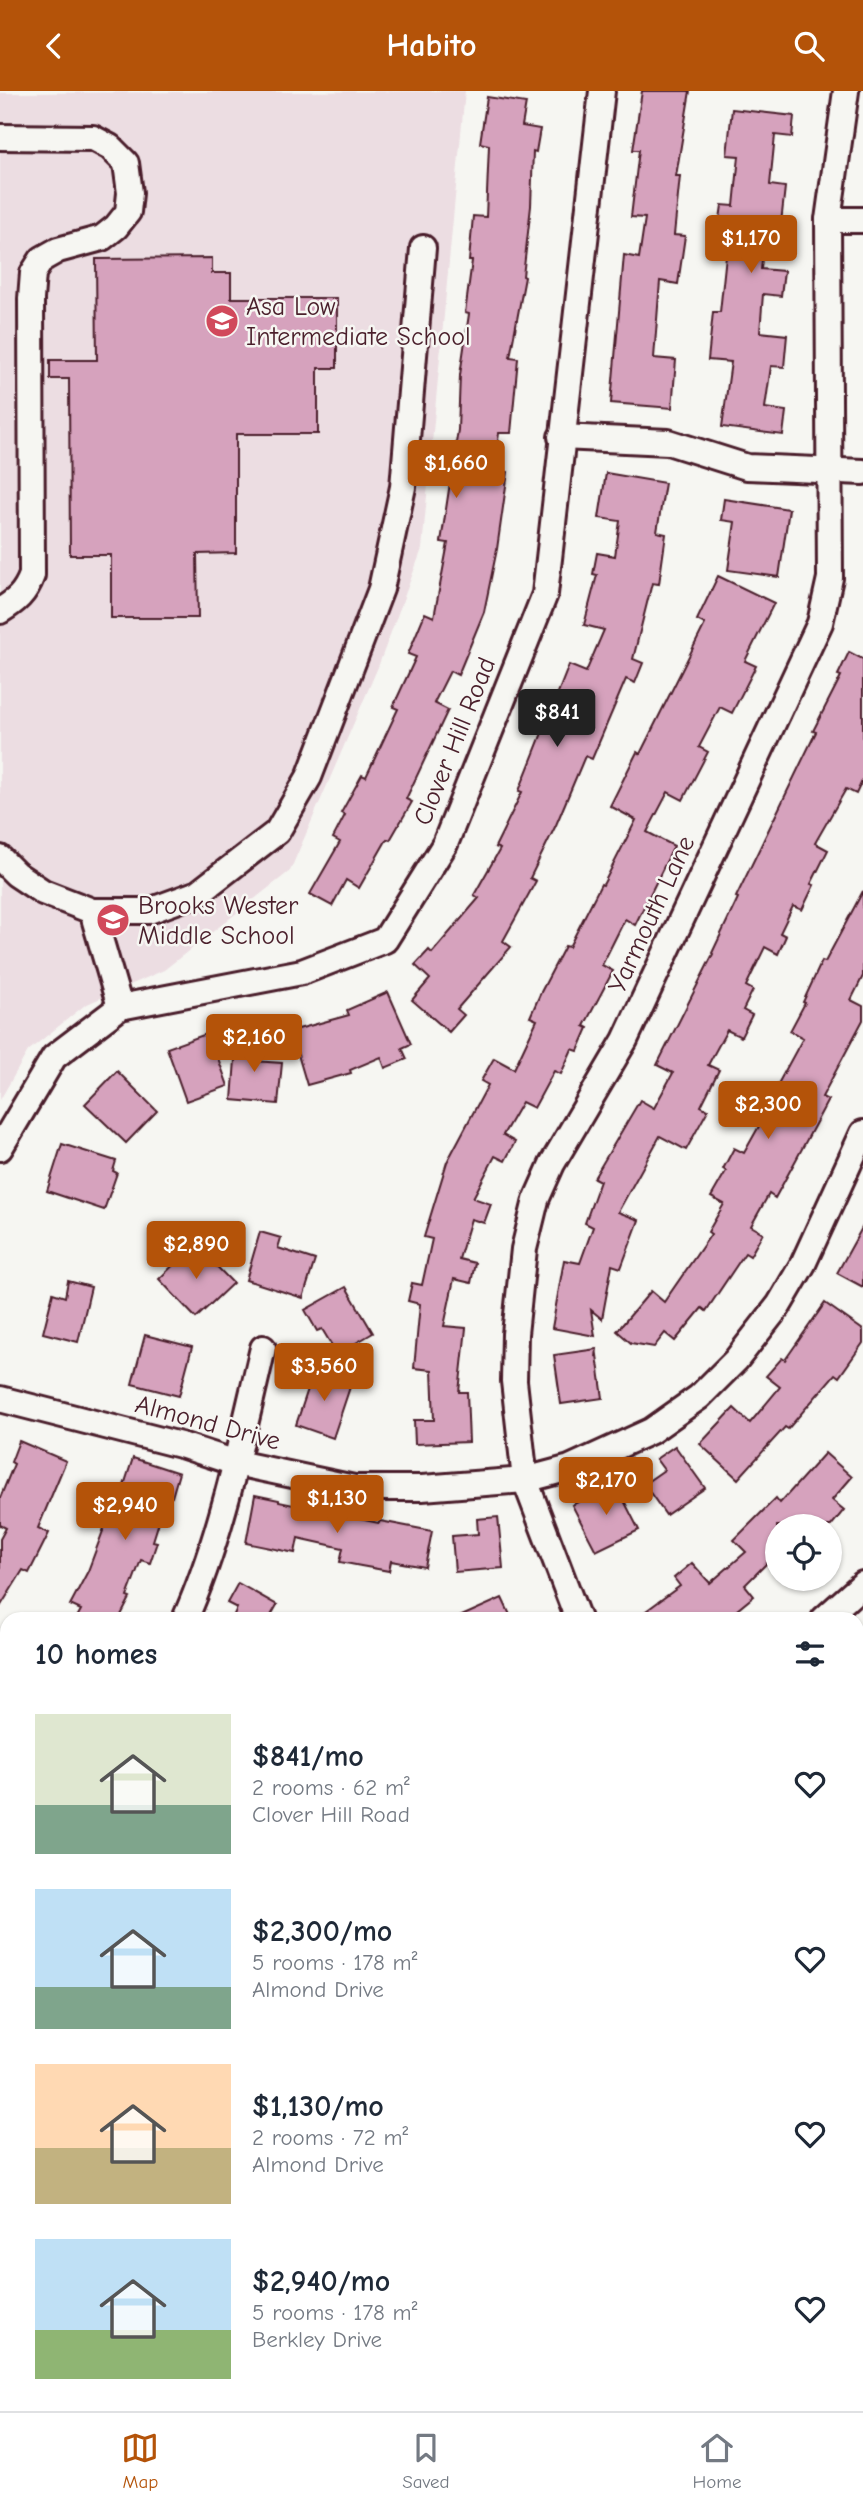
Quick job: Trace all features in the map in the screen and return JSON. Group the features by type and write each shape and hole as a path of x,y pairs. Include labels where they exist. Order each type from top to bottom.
{"street":[{"name":"Clover Hill Road","path":"0,1148 54,1056 120,1007 302,972 385,940 445,844 545,594 602,91"},
{"name":"Yarmouth Lane","path":"575,1612 525,1480 514,1381 519,1275 536,1200 552,1164 625,1040 820,623 830,578 828,220 846,91"},
{"path":"0,137 93,138 110,147 126,163 130,193 128,212 116,227 102,237 58,250 42,259 33,273 32,575 19,599 0,611"},
{"path":"828,220 863,220"},
{"path":"0,858 43,892 92,911 149,911 198,894 277,832 309,777 381,589 402,487 423,248"},
{"path":"561,437 668,442 747,467 863,472"},
{"path":"92,911 120,1007"},
{"name":"Almond Drive","path":"0,1399 184,1446 236,1463 354,1488 422,1488 525,1480 570,1468 651,1431 699,1397 736,1360 779,1305 803,1263 863,1133"},
{"path":"189,1612 236,1463 263,1348"},
{"path":"832,1612 863,1584"}],"shaded area":[{"name":"Asa Low Intermediate School","path":"465,91 422,549 378,667 290,871 164,970 85,1005 28,1051 0,1100 0,93"}],"building":[{"path":"642,91 690,91 676,176 680,176 674,235 685,236 678,284 660,281 654,358 676,360 672,408 611,403 624,255 639,258 645,218 631,217 639,150 633,150"},
{"path":"487,97 526,103 522,126 540,129 536,152 533,151 525,277 510,357 518,358 511,433 499,433 494,470 508,472 497,549 484,612 458,675 450,671 434,703 448,710 406,799 412,802 359,888 346,880 332,906 310,894 340,842 333,838 345,815 341,813 362,775 366,777 398,709 393,707 416,657 408,654 425,613 434,617 448,543 441,542 458,430 460,375 469,314 465,313 472,261 469,261 473,216 486,217 489,145 480,143"},
{"path":"732,109 794,116 792,137 775,135 770,185 785,187 780,232 765,231 761,269 784,271 781,296 763,294 760,332 787,335 784,367 771,366 765,408 786,411 783,435 722,427 731,362 708,360 713,312 720,312 729,227 719,226 722,205 734,206 739,156 727,155"},
{"name":"Asa Low Intermediate School","path":"212,258 212,273 231,273 231,298 337,298 337,368 318,368 318,434 236,434 236,553 197,554 198,618 111,618 111,555 70,555 69,379 50,379 50,360 97,360 96,259"},
{"path":"606,473 665,483 657,532 666,534 659,584 652,583 633,659 643,663 635,683 626,679 592,759 585,756 530,878 536,881 503,941 511,947 457,1009 464,1015 449,1032 412,1000 430,979 415,965 429,950 432,953 479,898 474,895 500,849 495,847 522,792 519,791 569,665 586,672 604,630 584,625 597,575 593,574 597,553 615,556 620,521 599,518"},
{"path":"724,499 789,509 779,577 728,570 735,522 721,520"},
{"path":"718,576 774,603 745,661 756,666 732,713 720,707 699,747 708,752 683,800 668,792 647,832 674,846 635,925 625,919 602,965 613,971 584,1026 588,1028 578,1051 572,1049 561,1074 554,1071 534,1108 522,1102 503,1135 515,1142 505,1161 495,1156 473,1198 491,1204 484,1223 471,1219 459,1259 475,1263 471,1283 454,1279 444,1326 466,1328 459,1392 467,1392 469,1442 415,1444 414,1420 434,1420 432,1370 414,1368 420,1304 408,1301 412,1283 422,1285 432,1239 424,1237 447,1162 488,1085 481,1081 494,1058 514,1069 537,1020 530,1017 541,992 565,946 569,947 636,820 610,806 637,752 640,754 705,624 697,620"},
{"path":"849,652 863,659 863,779 856,794 846,789 815,843 828,850 802,910 793,906 780,933 786,936 778,954 765,947 746,986 753,990 743,1010 752,1015 741,1037 727,1030 708,1065 719,1070 701,1106 708,1110 686,1150 660,1136 618,1212 639,1220 621,1268 612,1265 602,1319 591,1310 595,1336 552,1328 564,1260 580,1263 593,1227 585,1223 600,1181 594,1178 640,1100 654,1108 673,1073 657,1065 713,954 738,898 736,897 816,732 813,731 841,676 838,675"},
{"path":"863,891 863,976 851,1000 863,1006 863,1020 822,1097 828,1100 797,1158 775,1198 769,1194 751,1226 763,1233 750,1256 745,1253 706,1311 702,1308 675,1341 665,1333 654,1347 631,1343 617,1331 651,1291 664,1302 711,1234 708,1232 724,1204 711,1197 726,1171 723,1169 734,1148 744,1153 763,1119 760,1117 803,1038 790,1031 822,961 825,962"},
{"path":"388,992 411,1044 402,1048 407,1059 385,1068 381,1057 350,1070 351,1073 307,1085 291,1031 349,1015 347,1010"},
{"path":"209,1033 228,1086 186,1101 167,1048"},
{"path":"237,1033 256,1035 254,1061 282,1063 278,1104 232,1100"},
{"path":"117,1071 157,1111 126,1143 85,1104"},
{"path":"62,1144 116,1161 113,1171 117,1173 104,1210 47,1191"},
{"path":"863,1226 863,1287 837,1273"},
{"path":"260,1232 281,1238 278,1248 315,1260 303,1298 246,1280"},
{"path":"195,1244 233,1283 196,1318 159,1279"},
{"path":"68,1281 91,1287 78,1342 43,1333 53,1293 65,1297"},
{"path":"346,1287 373,1333 337,1354 322,1329 317,1331 305,1310"},
{"path":"825,1303 863,1330 863,1343 839,1377 835,1374 788,1429 785,1427 738,1479 700,1444 734,1408 750,1423 780,1387 766,1376 782,1358 785,1360"},
{"path":"145,1335 192,1347 179,1396 132,1384"},
{"path":"597,1349 603,1398 561,1404 554,1355"},
{"path":"315,1368 352,1381 333,1438 296,1425"},
{"path":"19,1441 66,1461 38,1528 49,1533 29,1573 23,1570 0,1607 0,1539 6,1528 0,1525 0,1498 14,1464 11,1462"},
{"path":"675,1446 705,1488 666,1515 644,1484 664,1470 656,1459"},
{"path":"825,1453 852,1477 832,1500 844,1510 841,1514 765,1514 765,1565 745,1585 754,1596 735,1612 645,1612 680,1586 674,1578 692,1563 710,1583 746,1552 734,1540 776,1498 780,1503"},
{"path":"133,1458 179,1473 172,1497 167,1496 153,1541 157,1542 150,1563 141,1560 127,1597 130,1598 123,1612 80,1612 81,1610 70,1605 88,1571 106,1523 111,1525"},
{"path":"615,1483 639,1530 596,1551 572,1505"},
{"path":"255,1495 379,1523 380,1521 432,1531 425,1567 391,1561 389,1571 340,1562 343,1548 298,1538 295,1553 246,1543"},
{"path":"498,1517 503,1568 455,1572 452,1536 478,1534 477,1519"},
{"path":"238,1583 277,1605 273,1612 235,1612 237,1608 227,1603"},
{"path":"502,1598 509,1612 471,1612"}],"place":[{"name":"Asa Low Intermediate School","path":"222,321"},
{"name":"Brooks Wester Middle School","path":"113,920"}]}
